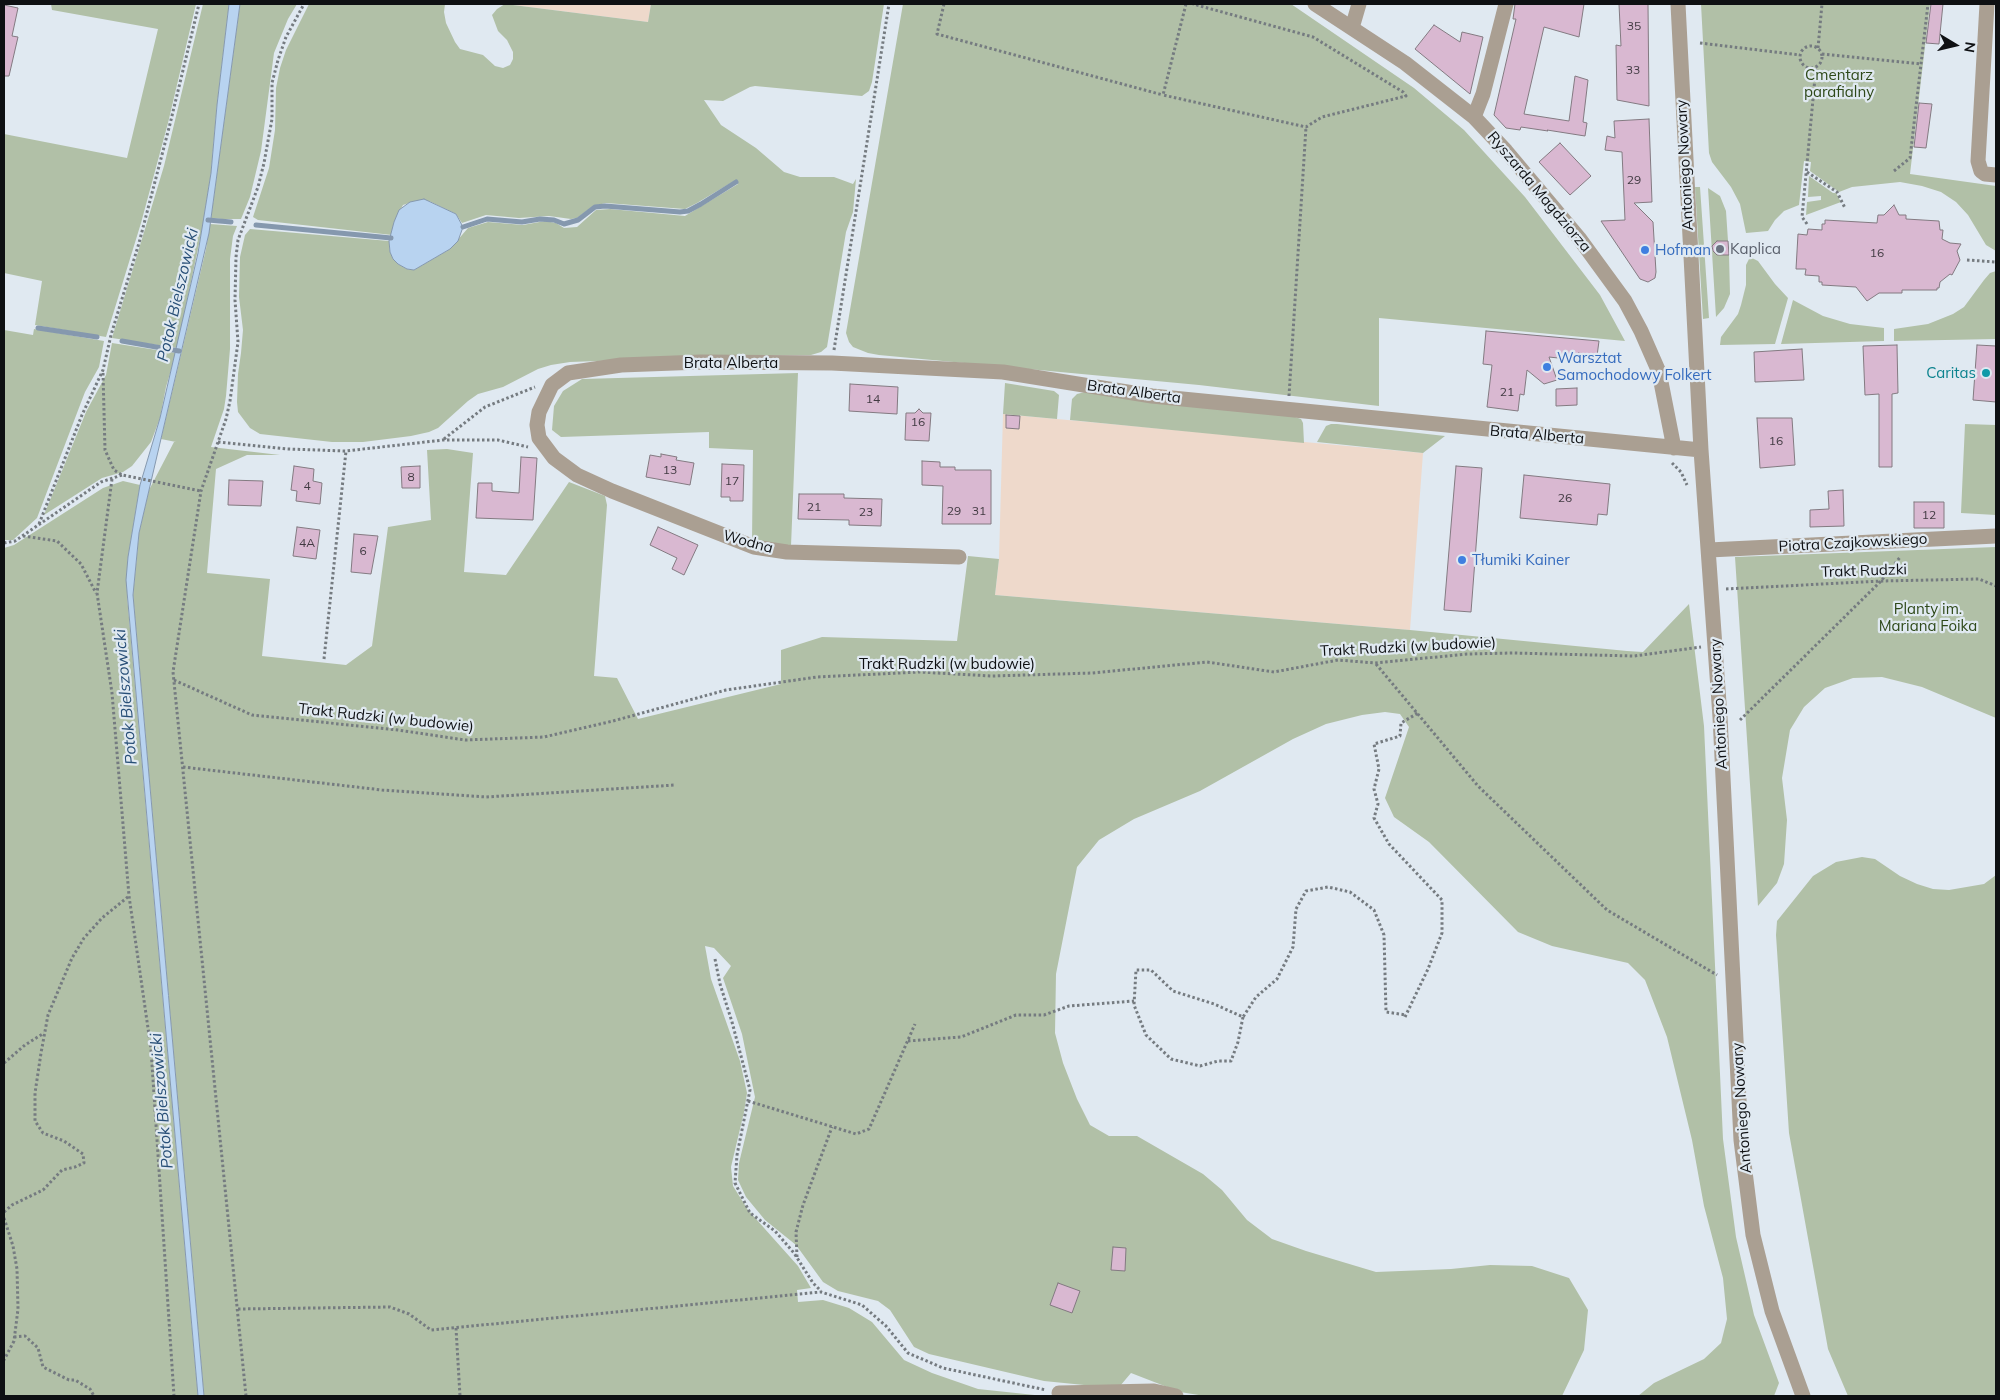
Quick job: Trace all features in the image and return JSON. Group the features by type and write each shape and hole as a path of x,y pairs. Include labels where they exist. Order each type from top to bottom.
{"street":[{"name":"Ryszarda Magdziorza","path":"1315,4 1405,63 1474,117 1506,151 1579,238 1625,301 1641,331 1659,372 1674,448"},
{"path":"1352,28 1359,4"},
{"path":"1474,117 1483,94 1506,4"},
{"name":"Antoniego Nowary","path":"1678,4 1701,450 1709,550 1735,995 1741,1140 1753,1236 1772,1312 1803,1396"},
{"path":"1987,4 1978,161 1984,174 1996,176"},
{"name":"Brata Alberta","path":"568,374 621,365 701,362 832,363 1003,372 1152,396 1701,450"},
{"name":"Wodna","path":"568,374 552,385 539,412 537,425 539,438 554,458 578,475 612,491 754,547 787,552 959,557"},
{"name":"Piotra Czajkowskiego","path":"1709,550 1996,536"},
{"path":"1059,1393 1154,1391 1176,1396"}],"path":[{"path":"39,524 82,415 103,370 111,335 139,243 199,4"},
{"path":"246,1396 173,672 201,492 230,401 238,342 235,300 238,240 253,201 264,163 272,119 272,83 278,60 286,37 304,4"},
{"path":"832,363 889,4"},
{"path":"944,4 937,34 1163,96 1306,128 1322,117 1406,96 1403,92 1313,37 1193,4"},
{"path":"1163,96 1186,4"},
{"path":"1806,224 1802,217 1816,67 1821,62 1822,54 1818,48 1822,4"},
{"path":"1894,171 1910,158 1928,4"},
{"path":"1700,43 1800,55"},
{"path":"1816,67 1806,67 1800,62 1800,55 1807,46 1818,48"},
{"path":"1822,54 1922,64"},
{"path":"1288,409 1306,128"},
{"path":"1807,172 1837,192 1845,208"},
{"path":"1967,260 1996,262"},
{"path":"103,370 105,450 114,470 122,475 201,492"},
{"path":"443,440 484,407 540,385"},
{"path":"218,442 287,449 346,451 443,440 498,440 528,447 554,458"},
{"path":"1658,446 1656,457 1666,459 1681,472 1688,486 1689,493"},
{"path":"324,659 346,451"},
{"path":"4,543 15,541 23,536 101,482 122,475"},
{"path":"112,479 97,594 112,693 129,896 151,1049 174,1396"},
{"path":"23,536 57,541 81,564 97,594"},
{"path":"1740,720 1881,581 1914,540"},
{"name":"Trakt Rudzki","path":"1732,588 1881,581 1979,579 1996,586"},
{"name":"Trakt Rudzki (w budowie)","path":"174,680 252,715 398,730 465,740 544,737 613,721 726,690 816,677 919,672 992,676 1092,673 1207,662 1274,672 1338,660 1375,663 1476,654 1634,656 1702,647"},
{"path":"1375,663 1418,712 1478,786 1607,910 1722,978"},
{"path":"1243,1017 1214,1004 1173,991 1151,970 1136,970 1134,1001 1146,1035 1171,1059 1200,1066 1231,1060 1238,1042 1243,1017 1256,996 1277,979 1293,947 1296,909 1306,891 1328,886 1350,892 1374,910 1384,935 1386,1012 1405,1016 1428,969 1442,933 1442,900 1389,844 1374,818 1378,804 1374,789 1379,769 1374,744 1400,736 1401,723 1418,712"},
{"path":"183,767 382,790 486,796 675,785"},
{"path":"4,1212 12,1205 43,1190 62,1170 75,1168 84,1163 82,1154 64,1142 43,1133 35,1121 35,1093 48,1015 72,958 84,938 102,918 129,896"},
{"path":"716,959 720,984 750,1090 737,1155 735,1182 750,1213 775,1231 797,1257 813,1283 821,1292"},
{"path":"908,1041 961,1037 1016,1015 1044,1015 1069,1006 1134,1001"},
{"path":"748,1100 856,1134 869,1129 915,1024"},
{"path":"4,1064 25,1045 45,1033"},
{"path":"797,1257 796,1232 803,1205 832,1127"},
{"path":"4,1218 17,1269 18,1309 14,1337 4,1360"},
{"path":"238,1309 311,1307 390,1308 409,1314 431,1330 821,1292 862,1306 886,1326 908,1353 943,1368 1059,1393"},
{"path":"456,1328 460,1396"},
{"path":"14,1337 26,1336 38,1348 43,1367 69,1380 75,1380 90,1389 94,1396"}],"shaded area":[{"path":"505,4 651,4 648,22"},
{"path":"1003,414 1423,453 1410,630 995,595 999,559"}],"green space":[{"path":"51,4 196,4 168,123 141,223 106,337 35,325 42,281 4,273 4,134 127,158 158,29 52,10"},
{"path":"203,4 229,4 211,173 202,230 177,348 112,338 164,166"},
{"path":"240,4 297,4 288,19 274,53 261,151 250,197 241,219 211,218"},
{"path":"309,4 445,4 446,23 460,49 483,55 495,66 503,68 510,65 513,59 513,52 507,40 498,31 492,15 505,4 648,22 651,4 884,4 872,82 869,91 862,96 755,86 723,101 704,100 721,125 756,148 784,172 800,177 834,177 853,184 856,179 853,212 846,232 827,347 821,352 811,355 731,355 570,362 551,365 538,369 503,387 478,394 438,428 411,436 363,442 332,442 260,434 250,428 238,412 237,402 243,330 239,297 240,257 245,235 250,229 389,241 393,259 407,269 414,270 450,249 468,228 488,222 523,225 545,221 556,223 564,228 577,227 596,210 610,209 685,216 738,184 734,181 685,209 606,203 593,206 577,218 571,219 549,216 519,218 486,215 462,223 456,214 429,201 415,201 403,205 394,222 392,235 258,220 253,217 269,168 275,130 276,88 280,68 286,50"},
{"path":"903,4 1291,4 1414,88 1464,130 1525,197 1600,295 1625,341 1379,318 1379,406 1199,385 879,355 853,347 846,333"},
{"name":"Cmentarz parafialny","path":"1701,4 1930,4 1910,174 1996,186 1996,251 1986,245 1968,215 1956,202 1941,192 1900,182 1852,187 1839,192 1810,171 1811,162 1804,161 1799,205 1784,211 1768,231 1746,233 1740,204 1731,187 1712,162 1709,153"},
{"path":"1809,176 1833,193 1836,193 1841,202 1806,215 1807,202 1821,200 1821,196 1808,197"},
{"path":"1695,187 1700,187 1709,318 1703,319"},
{"path":"1708,188 1720,196 1726,211 1728,241 1717,241 1712,246 1713,251 1717,255 1729,255 1730,294 1724,308 1716,317"},
{"path":"210,224 237,226 233,236 230,259 230,349 226,396 224,409 211,447 280,455 247,455 216,469 207,573 270,579 262,656 346,665 372,646 388,527 431,520 427,450 447,449 473,453 464,572 506,575 569,482 605,496 607,505 594,676 617,678 638,719 781,684 781,650 822,637 957,641 968,556 999,559 995,595 1410,630 1627,651 1643,652 1689,604 1704,726 1723,1139 1736,1237 1754,1315 1779,1383 1774,1396 1638,1396 1654,1383 1704,1359 1721,1343 1727,1319 1723,1278 1704,1206 1692,1140 1667,1037 1645,980 1628,963 1552,946 1518,932 1429,842 1394,817 1385,798 1409,727 1400,714 1385,712 1362,715 1326,724 1293,739 1200,791 1134,819 1099,840 1077,867 1056,974 1055,1033 1063,1063 1077,1099 1090,1125 1109,1136 1137,1136 1203,1174 1222,1190 1247,1220 1272,1239 1376,1272 1451,1269 1490,1265 1532,1266 1569,1278 1588,1310 1584,1350 1562,1396 1205,1396 1180,1392 1131,1373 1120,1386 1104,1387 1044,1381 929,1354 914,1347 890,1310 878,1301 838,1291 823,1282 796,1245 765,1220 746,1197 738,1180 739,1163 755,1097 742,1034 723,978 731,966 714,948 705,946 711,979 740,1061 747,1093 731,1167 733,1186 748,1210 798,1266 811,1288 797,1290 798,1302 823,1300 849,1308 872,1322 904,1360 932,1373 978,1389 1044,1396 204,1396 133,595 139,533 149,490 174,442 176,442 161,439 206,249"},
{"path":"1750,257 1758,261 1788,298 1775,344 1720,345 1721,337 1738,314 1746,285 1746,265"},
{"path":"1996,271 1996,339 1894,341 1894,329 1928,324 1953,314 1964,307 1990,273"},
{"path":"1793,300 1823,316 1850,324 1884,328 1884,341 1781,344"},
{"path":"34,329 104,341 99,367 85,392 37,518 13,540 4,540 4,330 33,335"},
{"path":"112,343 176,353 166,387 160,418 151,442 132,466 123,472 102,478 44,515 86,412 106,375"},
{"path":"798,373 791,546 752,541 753,450 709,448 709,432 561,437 552,430 554,406 563,391 582,379"},
{"path":"1005,383 1054,391 1059,395 1057,419 1003,414"},
{"path":"1085,392 1292,416 1301,419 1303,423 1304,443 1070,420 1072,399 1077,394"},
{"path":"1331,424 1445,436 1423,453 1317,442 1326,426"},
{"path":"1965,424 1996,425 1996,515 1961,513"},
{"path":"123,481 140,485 128,557 127,595 198,1396 4,1396 4,548 14,545 103,488"},
{"name":"Planty im. Mariana Foika","path":"1996,547 1996,718 1922,687 1882,677 1853,678 1825,688 1804,707 1790,730 1782,778 1787,820 1784,864 1777,883 1758,906 1735,557"},
{"path":"1862,857 1875,859 1900,876 1933,889 1949,890 1984,884 1996,875 1996,1396 1848,1396 1828,1349 1789,1133 1776,935 1777,921 1813,876 1836,862"}],"water":[{"path":"229,4 240,4 209,233 139,533 133,595 204,1396 198,1396 126,580 140,485 160,418 198,253 211,173"},
{"path":"424,199 456,214 463,227 458,241 450,249 414,270 407,269 393,259 389,241 399,210 410,202"}],"building":[{"path":"1515,4 1584,4 1579,37 1544,27 1524,114 1569,121 1575,76 1588,80 1583,122 1587,123 1585,136 1521,127 1520,130 1506,128 1494,115 1516,19 1513,19"},
{"path":"1619,4 1648,4 1649,106 1617,100 1616,45 1621,46"},
{"path":"1931,4 1943,4 1939,44 1926,43"},
{"path":"4,5 18,8 12,36 18,37 9,76 4,76"},
{"path":"1434,25 1460,42 1462,32 1483,37 1470,94 1415,49"},
{"path":"1919,103 1932,104 1926,148 1914,147"},
{"path":"1649,119 1652,202 1634,203 1653,222 1656,272 1655,278 1648,282 1640,279 1601,221 1625,220 1622,152 1605,150 1607,136 1615,138 1614,121"},
{"path":"1560,143 1591,176 1570,195 1539,162"},
{"path":"1894,205 1899,215 1906,215 1906,219 1939,221 1940,230 1943,230 1942,239 1950,243 1961,244 1957,251 1960,260 1952,275 1950,274 1940,282 1937,290 1902,290 1902,293 1879,293 1867,301 1856,287 1822,285 1822,282 1819,282 1819,276 1805,275 1806,269 1796,269 1798,234 1807,235 1808,229 1822,230 1822,224 1825,224 1825,220 1877,223 1878,215 1884,215"},
{"name":"Kaplica","path":"1717,241 1728,241 1729,255 1717,255 1713,251 1712,246"},
{"path":"1486,331 1599,341 1597,356 1578,353 1577,360 1549,357 1557,380 1544,384 1527,370 1524,395 1520,394 1518,411 1487,407 1492,365 1483,364"},
{"path":"1897,345 1898,393 1892,394 1892,467 1879,467 1879,394 1865,395 1863,346"},
{"name":"Caritas","path":"1977,345 1996,346 1996,402 1973,400"},
{"path":"1802,349 1804,380 1755,382 1754,352"},
{"path":"850,384 898,387 897,414 849,411"},
{"path":"1577,388 1577,405 1556,406 1556,389"},
{"path":"919,409 923,413 931,413 929,441 905,440 906,413 915,413"},
{"path":"1006,415 1020,416 1019,429 1006,428"},
{"path":"1757,418 1792,418 1795,465 1760,468"},
{"path":"661,454 677,457 676,460 694,463 690,485 646,477 650,455 661,457"},
{"path":"521,457 537,458 533,520 476,518 478,483 492,483 492,491 519,493"},
{"path":"922,461 940,462 940,467 955,467 955,470 991,470 991,524 942,524 943,486 922,485"},
{"path":"722,464 744,465 743,501 730,501 730,497 721,497"},
{"path":"294,466 314,469 313,481 322,483 320,504 296,501 297,491 291,490"},
{"path":"420,466 420,488 402,488 401,467"},
{"path":"1456,466 1482,468 1471,612 1444,610"},
{"path":"1524,475 1610,484 1607,515 1598,514 1597,525 1520,518"},
{"path":"229,480 263,481 261,506 228,505"},
{"path":"1843,490 1844,526 1810,527 1810,510 1829,509 1828,491"},
{"path":"799,494 844,494 844,498 882,499 881,526 849,525 849,520 798,519"},
{"path":"1914,502 1944,502 1944,528 1914,528"},
{"path":"297,527 320,530 316,559 293,556"},
{"path":"658,527 698,545 684,575 672,569 677,558 650,545"},
{"path":"354,534 378,536 371,574 351,572"},
{"path":"1113,1247 1126,1248 1125,1271 1111,1270"},
{"path":"1058,1283 1080,1291 1072,1313 1050,1305"}],"waterway":[{"path":"463,227 487,219 522,222 540,219 554,220 564,224 578,220 595,207 605,206 688,211 736,182"},
{"path":"208,220 231,222"},
{"path":"256,225 391,238"},
{"path":"38,328 97,337"},
{"name":"Potok Bielszowicki","path":"122,341 179,351"}],"place":[{"name":"Kaplica","path":"1720,249"},
{"name":"Hofman","path":"1645,250"},
{"name":"Warsztat Samochodowy Folkert","path":"1547,367"},
{"name":"Caritas","path":"1986,373"},
{"name":"Tłumiki Kainer","path":"1462,560"}]}
